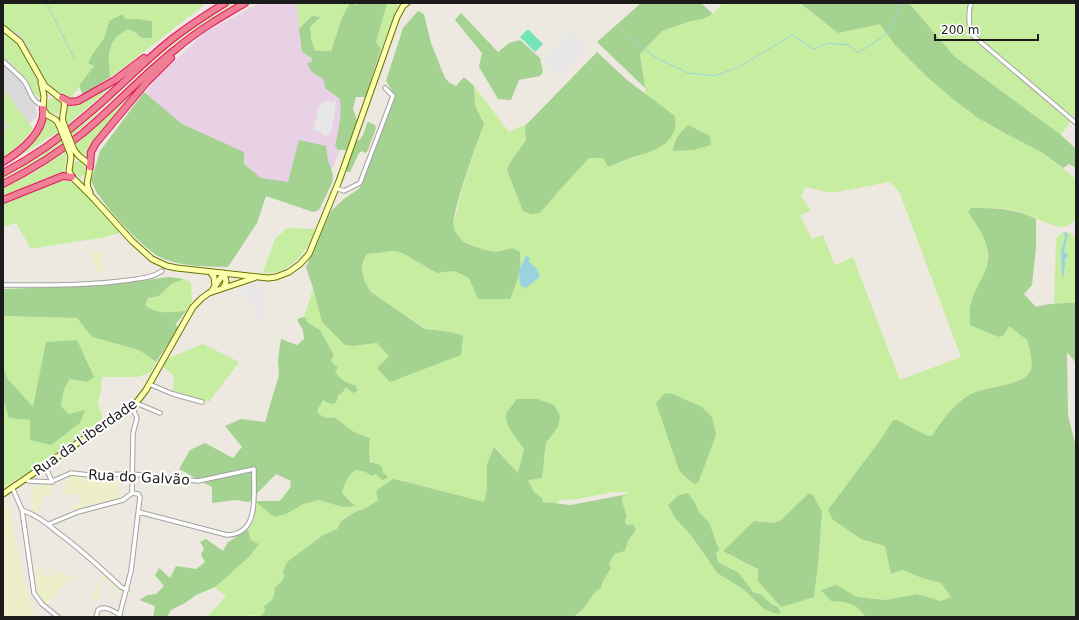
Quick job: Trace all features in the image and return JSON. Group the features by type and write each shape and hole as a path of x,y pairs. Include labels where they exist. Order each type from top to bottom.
{"highway":[{"path":"3,173 30,158 74,127 172,39 199,19 225,3"},
{"path":"3,184 35,166 70,143 159,64 199,32 245,3"},
{"path":"90,167 91,152 96,143 146,83 199,32"},
{"path":"60,97 70,102 78,101 115,80 153,50 172,39"},
{"path":"3,162 24,146 39,129 43,119 43,105"},
{"path":"3,200 63,176 73,178"}],"main road":[{"path":"39,76 44,92 43,105 47,115 51,116 61,124 72,151 68,171 132,242 152,259 167,266 257,277 276,277 289,272 300,264 309,254 316,241 403,4"},
{"path":"3,28 20,42 48,89 60,97 65,104 61,124"},
{"path":"43,105 48,96 52,95 60,97"},
{"path":"51,116 58,116 64,112"},
{"path":"72,151 87,162 90,167 88,189 94,199"},
{"path":"70,164 75,159 82,158"},
{"path":"73,178 81,180 88,176"},
{"path":"210,272 214,277 216,286"},
{"path":"209,293 216,286 224,273"},
{"path":"222,289 226,282 224,273"},
{"name":"Rua da Liberdade","path":"3,494 134,405 149,384 193,307 202,298 209,293 257,277"}],"street":[{"path":"970,3 968,12 970,33 1076,123"},
{"path":"3,61 24,82 30,95 39,104 43,105"},
{"path":"336,188 344,191 360,183 393,96 385,88"},
{"path":"3,285 66,285 113,282 155,276 162,272"},
{"path":"149,384 173,394 202,402"},
{"path":"134,405 160,413"},
{"path":"132,493 133,434 137,418 134,405"},
{"path":"45,465 52,482"},
{"name":"Rua do Galvão","path":"25,479 29,481 52,482 71,473 89,475 132,474 198,481 254,469 253,515 246,527 232,534 139,512"},
{"path":"12,487 22,510 34,593 42,604 58,617"},
{"path":"49,524 78,512 123,500 132,493 138,494 140,497 131,571 120,616 106,608 101,608 98,610 96,617"},
{"path":"22,510 32,513 49,524 84,552 121,587 127,590"}],"shaded area":[{"path":"3,3 55,68 33,87 37,116 17,137 3,145"},
{"path":"260,3 297,3 342,73 345,136 330,175 294,197 216,170 140,101 156,79 204,33"},
{"path":"570,31 586,47 562,75 558,75 547,64 546,58 548,53"},
{"path":"335,100 337,105 335,105 330,135 322,135 322,133 313,130 319,106 324,101 330,101 333,103"},
{"path":"253,284 266,294 263,299 266,300 264,303 265,319 256,319 255,315 258,314 258,306 255,306 240,292"}],"green space":[{"path":"3,3 203,3 204,5 110,77 109,55 112,43 121,33 129,29 141,38 152,22 136,19 109,21 104,39 94,52 89,63 95,66 73,95 74,99 68,99 65,95 55,90 42,77 28,46 20,33 12,31 3,25"},
{"path":"229,3 236,3 209,19 170,48 136,77 72,137 70,133 166,48 207,17"},
{"path":"297,3 359,3 342,18 331,51 315,51 311,39 310,27 321,18 312,16 299,29"},
{"path":"350,3 357,5 359,3 387,4 376,42 381,49 365,97 356,97 353,109 357,120 347,150 338,150 335,146 340,122 340,99 325,88 321,77 310,69 307,62 311,63 312,58 302,52 299,29 312,16 321,17 310,27 311,39 315,51 331,51 342,18"},
{"path":"387,3 397,3 398,7 381,49 376,42"},
{"path":"701,3 713,14 703,19 691,21 662,31 640,54 645,88 597,42 640,4"},
{"path":"723,3 800,3 838,33 880,23 896,46 927,77 953,99 979,118 1043,153 1076,179 1076,219 1069,225 1063,227 1058,227 1021,212 1009,209 971,208 968,211 985,241 988,257 985,273 971,302 991,333 999,337 1004,335 1009,326 1027,340 1032,361 1031,370 1029,373 1024,378 1010,384 983,390 969,395 948,413 932,436 928,436 897,420 893,420 832,519 861,539 886,546 891,574 902,570 922,578 941,583 951,597 941,601 917,594 886,600 857,597 835,585 846,601 859,608 866,617 574,617 583,609 595,592 601,588 603,581 611,568 609,564 614,554 625,551 628,541 636,531 627,525 625,521 627,517 622,501 623,495 629,492 614,492 578,499 560,500 556,504 543,502 542,498 534,493 528,480 545,459 546,443 558,427 537,399 517,399 507,414 511,430 524,449 518,473 495,447 487,464 487,489 484,503 397,479 378,500 341,521 337,529 323,535 287,562 282,581 275,587 275,596 260,617 250,615 243,617 207,617 226,596 214,587 249,557 259,544 251,540 248,530 254,521 255,501 286,514 301,505 313,501 326,502 343,507 352,502 341,493 343,486 353,472 356,470 381,472 370,458 370,438 354,432 334,417 324,417 316,411 323,399 336,396 346,387 355,385 346,382 339,377 335,371 337,368 331,361 334,355 320,330 307,322 306,318 304,317 313,288 322,322 353,346 377,343 389,356 451,332 426,329 371,292 364,278 362,268 367,254 393,251 398,252 437,273 454,271 469,278 514,289 522,259 520,252 512,248 493,253 470,245 460,239 453,226 462,189 484,124 475,105 474,86 509,132 527,124 526,140 509,164 506,171 511,176 523,211 539,213 589,158 603,158 608,167 642,155 675,116 646,95 640,54 662,31 691,21 703,19 713,14","holes":["889,182 899,191 961,357 900,380 853,257 835,265 823,235 812,239 800,216 811,210 801,196 805,187 832,193","809,493 822,513 814,597 758,581 758,569 724,551 754,521 774,523 781,520","679,495 694,501 700,513 709,522 719,550 716,553 718,562 739,573 753,592 762,595 771,604 778,607 764,609 743,589 717,573 691,535 675,518 668,505"]},
{"path":"800,3 909,3 954,56 1061,135 1076,149 1076,168 1069,164 1063,168 1043,153 978,118 927,77 896,46 880,24 838,33"},
{"path":"909,3 1076,3 1076,113 1061,135 954,56"},
{"path":"418,11 424,14 431,43 445,78 456,86 464,77 474,86 475,105 484,124 460,194 454,220 454,228 465,243 472,246 491,251 512,248 520,252 521,263 517,282 510,299 478,299 469,278 454,271 437,273 404,254 393,251 367,254 362,268 364,278 371,292 425,329 451,332 463,336 461,355 390,382 377,368 389,356 377,343 353,346 345,345 322,322 306,267 331,211 345,198 360,188 394,94 386,81 403,28"},
{"path":"461,13 498,52 509,43 520,40 540,58 543,72 540,76 519,80 511,100 498,99 479,67 482,53 455,20"},
{"path":"123,14 125,19 152,21 152,38 141,38 129,29 121,33 112,43 110,49 110,77 83,95 79,86 94,66 88,63 104,39 109,21"},
{"path":"528,29 543,44 535,52 520,37"},
{"path":"3,32 16,42 26,57 39,86 40,98 32,93 27,80 3,56"},
{"path":"597,52 627,80 675,116 673,133 664,144 657,149 608,167 603,158 589,158 540,213 531,214 523,211 507,170 509,164 526,140 525,126"},
{"path":"112,84 114,85 67,125 64,115 67,110 67,104 74,105"},
{"path":"3,89 33,129 14,151 3,157 3,131 9,128 3,117"},
{"path":"136,89 138,89 88,157 79,152 75,144"},
{"path":"144,92 182,124 244,152 244,164 261,178 288,182 299,140 326,146 328,160 333,175 332,183 319,210 313,212 266,196 257,223 228,267 196,266 172,262 148,249 112,213 96,191 91,181 100,151"},
{"path":"54,98 60,100 62,106 60,112 54,114 48,112 46,106 48,100"},
{"path":"45,118 53,123 58,132 3,166 3,163 40,131 44,125"},
{"path":"369,122 375,125 376,128 367,152 365,153 362,151 359,153 350,172 347,172 346,170 356,142 362,137 367,123"},
{"path":"688,125 710,136 711,145 694,150 673,151 678,136"},
{"path":"61,139 62,143 48,153 3,179 3,175"},
{"path":"66,151 67,156 64,173 3,197 3,187 36,171"},
{"path":"79,161 85,163 87,169 85,175 79,177 73,175 71,169 73,163"},
{"path":"64,179 70,181 85,194 121,232 106,237 31,249 16,223 3,227 3,203"},
{"path":"971,208 1012,211 1028,215 1036,219 1036,248 1032,285 1024,294 1036,307 1061,303 1076,303 1076,363 1067,352 1068,415 1076,447 1076,617 866,617 859,609 851,604 831,601 821,590 836,585 857,597 886,600 917,594 941,601 951,597 941,583 922,578 902,570 891,574 885,546 861,539 832,519 828,510 881,439 893,420 897,420 928,436 932,436 948,413 969,395 1018,381 1024,378 1031,370 1031,357 1027,340 1009,326 1004,335 999,337 970,325 970,312 973,295 987,267 988,259 988,250 985,241 968,212"},
{"path":"287,228 315,229 313,237 296,261 280,271 271,273 263,272 275,239"},
{"path":"1063,232 1071,233 1076,239 1076,303 1054,303 1056,239"},
{"path":"100,251 103,271 98,272 96,271 92,252"},
{"path":"169,277 184,279 171,284 159,296 148,298 145,305 159,312 186,311 175,325 179,327 156,362 139,350 92,337 77,318 3,316 3,289 107,284"},
{"path":"184,279 191,283 192,301 186,311 159,312 145,305 148,298 159,296 171,284"},
{"path":"3,316 77,318 92,337 139,350 156,362 151,372 138,377 102,377 98,402 103,419 35,468 3,488 3,399 9,418 30,420 30,440 85,411 69,414 61,406 64,389 70,379 87,382 77,340 33,407 7,378 3,365"},
{"path":"302,317 306,318 307,322 320,330 334,355 331,361 338,368 335,371 339,377 344,381 355,385 358,391 353,393 346,387 342,393 337,396 338,399 334,404 323,400 317,411 324,417 334,417 354,432 370,438 370,462 380,465 383,469 382,472 388,478 382,480 376,474 371,476 366,472 356,470 353,472 347,480 342,493 355,506 343,507 319,500 303,504 286,514 274,517 255,501 280,501 290,488 291,481 276,474 249,502 235,500 212,503 212,487 179,469 190,450 205,443 233,458 242,447 225,426 241,419 265,422 279,375 278,359 281,339 297,345 304,339 303,330 298,322 298,319"},
{"path":"77,340 94,377 87,382 70,379 64,389 61,406 69,414 85,410 80,423 51,445 30,440 30,420 9,418 3,399 3,365 7,378 33,407 46,342"},
{"path":"203,344 239,362 209,402 173,391 174,376 162,366 168,358"},
{"path":"670,393 702,407 712,417 716,435 698,483 694,484 679,470 656,403 664,394"},
{"path":"517,399 537,399 554,405 560,416 558,427 546,443 542,478 528,480 534,492 542,498 543,502 571,505 623,495 622,501 627,517 625,521 627,525 633,524 636,530 628,541 625,551 614,554 609,564 611,568 603,581 601,588 595,592 583,609 574,617 260,617 265,611 264,606 273,598 275,587 282,581 284,576 283,572 287,562 323,535 337,529 341,521 378,500 376,491 391,480 395,479 484,502 487,489 487,464 494,447 518,473 524,449 511,431 506,416 507,412"},
{"path":"68,476 119,476 119,479 123,479 124,476 124,483 116,483 117,491 123,491 123,493 119,493 119,499 110,502 110,499 107,497 107,503 99,505 102,502 87,505 87,508 76,511 67,503 79,506 79,496 75,493 68,495 63,493"},
{"path":"42,483 51,484 50,495 45,494 45,499 43,499 39,510 37,510 36,513 33,512 32,488"},
{"path":"688,493 700,513 709,522 719,550 716,553 718,562 739,573 753,592 762,595 771,604 778,607 781,613 776,614 764,609 743,589 717,573 691,535 675,518 668,505 679,495"},
{"path":"809,493 813,495 822,512 814,597 781,607 758,581 758,569 723,551 754,521 774,523 781,520"},
{"path":"9,505 24,583 35,617 3,617 3,507"},
{"path":"248,530 251,540 259,544 249,557 215,587 196,595 185,603 171,610 167,617 153,617 155,606 139,600 148,595 156,594 164,586 155,575 159,568 170,578 176,566 196,569 205,562 201,554 204,549 200,542 206,539 223,551 228,542"},
{"path":"33,565 62,573 70,577 47,605 37,593 34,567 42,570 41,574 55,577 56,573"},
{"path":"104,573 123,593 118,594 118,592 105,577 99,588 102,590 97,600 91,597"},
{"path":"73,575 76,579 78,578 76,580 70,577"}],"water":[{"path":"1064,232 1068,235 1064,251 1068,256 1065,259 1063,279 1061,252 1065,238"},
{"path":"528,256 530,259 529,262 537,269 540,277 528,286 526,290 525,287 521,286 519,273 525,257"}],"waterway":[{"path":"43,3 48,6 74,58"},
{"path":"628,36 655,57 688,73 715,76 739,67 792,35 814,49 828,43 849,45 858,53 888,33 896,18 899,3"}]}
